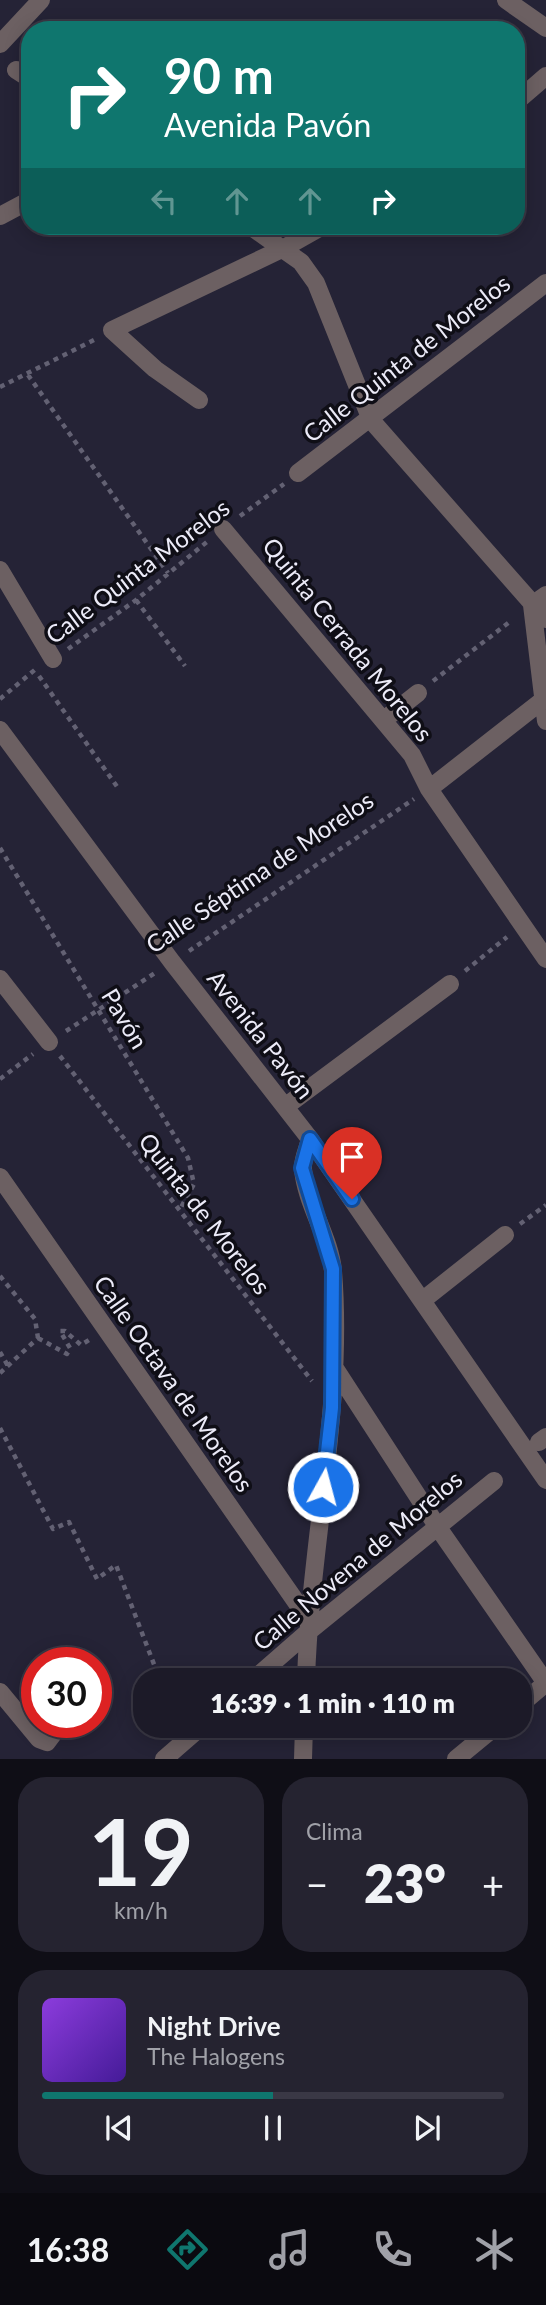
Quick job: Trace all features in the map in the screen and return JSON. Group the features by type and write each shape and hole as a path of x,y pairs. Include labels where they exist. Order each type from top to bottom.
{"street":[{"path":"21,21 41,0"},
{"path":"506,0 546,28"},
{"path":"0,44 21,21"},
{"path":"525,94 546,76"},
{"path":"0,216 21,205"},
{"path":"264,235 301,262 316,283 371,420 539,600 546,620"},
{"path":"199,400 155,369 112,330 307,235"},
{"name":"Calle Quinta de Morelos","path":"298,473 371,420 546,283"},
{"name":"Quinta Cerrada Morelos","path":"223,529 412,755 429,789 546,959"},
{"path":"0,570 53,659"},
{"path":"539,600 546,721"},
{"path":"384,719 418,693"},
{"path":"429,789 543,700"},
{"name":"Avenida Pavón","path":"0,730 172,962 286,1106 546,1480"},
{"path":"0,979 48,1042"},
{"path":"286,1106 450,984"},
{"path":"306,1668 308,1625 332,1408 334,1366 333,1269 302,1168 310,1139"},
{"name":"Calle Octava de Morelos","path":"0,1177 308,1625"},
{"path":"423,1300 505,1235"},
{"path":"334,1366 437,1526 546,1683 532,1695"},
{"name":"Calle Novena de Morelos","path":"265,1668 308,1625 494,1481"},
{"path":"0,1692 21,1717"},
{"path":"164,1759 188,1738"},
{"path":"303,1759 304,1738"},
{"path":"463,1757 483,1738"}],"path":[{"path":"0,387 112,330"},
{"path":"28,374 168,573"},
{"name":"Calle Quinta Morelos","path":"0,699 34,670 136,600 223,529 298,473"},
{"path":"136,600 185,666"},
{"path":"418,693 539,600"},
{"path":"34,670 118,788"},
{"name":"Calle Séptima de Morelos","path":"0,1079 48,1042 429,789"},
{"name":"Pavón","path":"0,848 188,1158 194,1184 179,1211"},
{"path":"450,984 524,924"},
{"name":"Quinta de Morelos","path":"48,1042 332,1408"},
{"path":"505,1235 546,1205"},
{"path":"0,1276 35,1319 38,1338"},
{"path":"38,1338 67,1354 70,1348 60,1331 65,1331 81,1345 88,1343 92,1335 85,1326 97,1318"},
{"path":"0,1373 38,1338"},
{"path":"0,1352 8,1366"},
{"path":"0,1428 53,1529 69,1522 97,1579 116,1565 155,1668"}],"route":[{"path":"323,1487 334,1366 333,1269 302,1168 310,1139 352,1199"}]}
